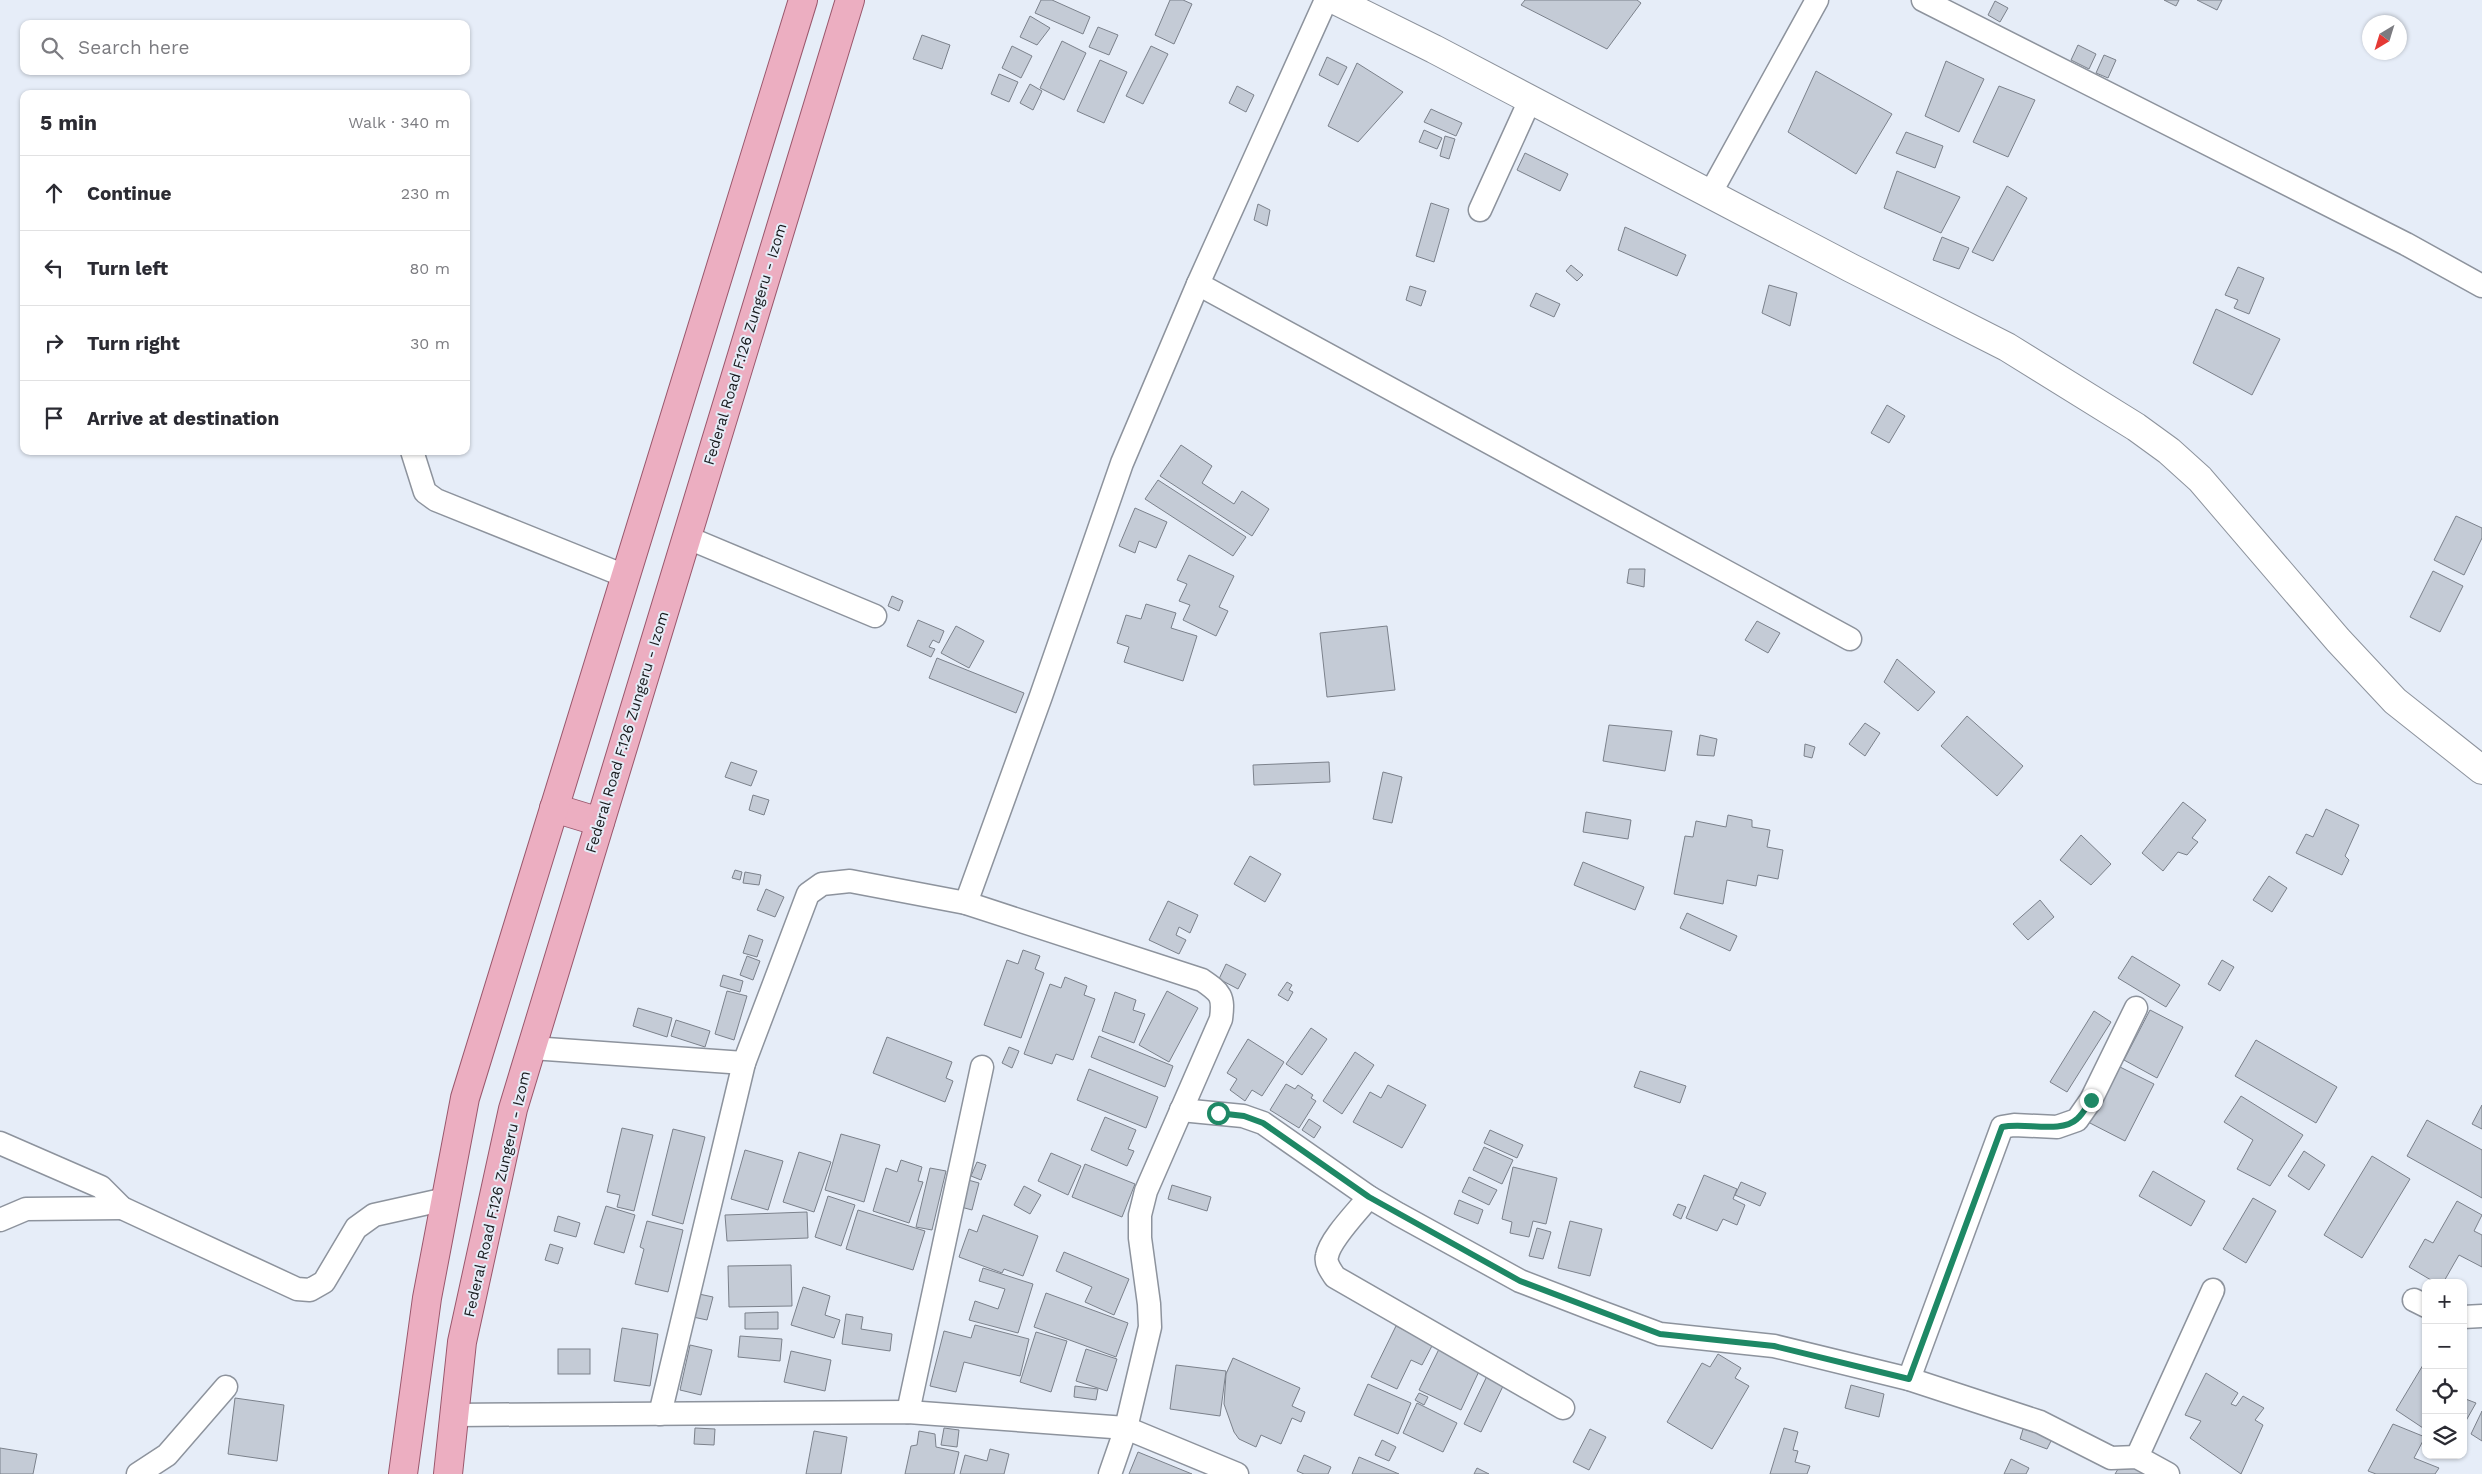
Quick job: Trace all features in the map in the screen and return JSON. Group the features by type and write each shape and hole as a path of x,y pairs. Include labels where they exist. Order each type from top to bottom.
{"main road":[{"path":"403,1474 427,1298 466,1098 802,0"},
{"name":"Federal Road F.126 Zungeru - Izom","path":"448,1474 462,1342 513,1110 850,0"},
{"path":"554,808 600,822"}],"street":[{"path":"966,903 1042,696 1122,463 1198,284 1326,0"},
{"path":"1335,0 2007,347 2113,412 2169,451 2200,479 2338,640 2395,701 2482,770"},
{"path":"1710,194 1817,0"},
{"path":"1923,0 2406,244 2482,286"},
{"path":"1480,210 1530,100"},
{"path":"1198,284 1850,639"},
{"path":"413,455 425,492 436,500 626,576"},
{"path":"686,537 876,616"},
{"path":"660,1414 744,1063 808,894 822,884 850,881 966,903 1202,980 1216,990 1224,1002 1221,1020 1146,1191 1140,1215 1140,1238 1150,1304 1150,1326 1126,1428 1110,1474"},
{"path":"1909,1379 2002,1127 2014,1124 2056,1127 2077,1120 2091,1100 2136,1008"},
{"path":"532,1048 744,1063"},
{"path":"908,1412 982,1067"},
{"path":"1181,1110 1244,1116 1263,1123 1369,1197 1520,1281 1660,1334 1774,1346 1909,1379 2040,1422 2107,1466 2137,1457 2168,1474"},
{"path":"0,1143 101,1187 122,1208 297,1289 310,1290 324,1282 356,1228 374,1215 446,1199"},
{"path":"1369,1197 1332,1245 1326,1257 1328,1266 1335,1277 1563,1408"},
{"path":"0,1220 26,1209 122,1208"},
{"path":"2137,1457 2213,1290"},
{"path":"2467,1317 2482,1316"},
{"path":"138,1474 167,1455 226,1387"},
{"path":"453,1415 908,1412 1126,1428 1236,1474"}],"building":[{"path":"1041,0 1052,0 1090,17 1083,34 1035,13"},
{"path":"1170,0 1183,0 1192,4 1174,44 1155,35"},
{"path":"1525,0 1637,0 1641,3 1607,49 1521,5"},
{"path":"2164,0 2179,0 2176,6"},
{"path":"2197,0 2222,0 2217,10"},
{"path":"1995,1 2008,8 2000,22 1988,15"},
{"path":"1030,16 1050,28 1037,45 1020,37"},
{"path":"1098,27 1118,35 1109,55 1089,47"},
{"path":"922,35 950,45 942,69 913,59"},
{"path":"1062,41 1086,53 1064,100 1040,88"},
{"path":"2078,45 2096,54 2089,69 2071,60"},
{"path":"1012,46 1032,56 1021,78 1002,68"},
{"path":"1151,46 1168,54 1143,104 1126,96"},
{"path":"2104,55 2116,60 2108,78 2096,73"},
{"path":"1327,57 1347,67 1338,85 1319,75"},
{"path":"1100,60 1127,72 1104,123 1077,111"},
{"path":"1946,61 1984,79 1959,132 1925,116"},
{"path":"1357,63 1403,92 1358,142 1328,126"},
{"path":"1816,71 1892,114 1856,174 1788,132"},
{"path":"999,74 1018,82 1009,102 991,94"},
{"path":"1030,84 1042,91 1033,110 1020,103"},
{"path":"1237,86 1254,95 1246,112 1229,103"},
{"path":"1999,86 2035,100 2008,157 1973,142"},
{"path":"1431,109 1462,123 1456,136 1424,122"},
{"path":"1424,130 1442,138 1437,149 1419,142"},
{"path":"1906,132 1943,146 1935,168 1896,153"},
{"path":"1445,136 1455,139 1449,159 1440,156"},
{"path":"1525,153 1568,174 1560,191 1517,170"},
{"path":"1897,171 1960,197 1941,233 1884,208"},
{"path":"2007,186 2027,198 1993,261 1972,252"},
{"path":"1431,203 1449,209 1434,262 1416,256"},
{"path":"1258,204 1270,210 1267,226 1254,220"},
{"path":"1625,227 1686,255 1677,276 1618,250"},
{"path":"1942,237 1969,248 1959,269 1933,260"},
{"path":"1571,265 1583,275 1577,281 1566,271"},
{"path":"2238,267 2264,278 2249,314 2234,308 2238,300 2225,295"},
{"path":"1769,285 1797,293 1790,326 1762,313"},
{"path":"1410,286 1426,291 1421,306 1406,300"},
{"path":"1536,293 1560,304 1554,317 1530,306"},
{"path":"2216,309 2280,339 2252,395 2193,363"},
{"path":"1887,405 1905,416 1889,443 1871,433"},
{"path":"1181,445 1212,466 1202,483 1234,504 1242,491 1269,509 1252,536 1160,476"},
{"path":"1158,480 1246,537 1233,556 1145,499"},
{"path":"1135,508 1167,522 1156,548 1139,541 1135,553 1119,546"},
{"path":"2456,516 2482,528 2482,538 2464,575 2434,560"},
{"path":"1189,555 1234,576 1219,607 1228,611 1216,636 1183,620 1190,605 1179,601 1187,584 1177,580"},
{"path":"1629,569 1645,569 1644,587 1627,583"},
{"path":"2433,571 2463,586 2440,632 2410,617"},
{"path":"892,596 903,601 899,611 888,606"},
{"path":"1146,604 1176,613 1171,628 1197,636 1183,681 1124,662 1129,647 1117,643 1126,615 1141,619"},
{"path":"918,620 944,631 939,643 933,640 929,647 935,649 931,657 907,646"},
{"path":"1757,621 1780,633 1768,653 1745,640"},
{"path":"956,626 984,641 969,668 941,653"},
{"path":"1387,626 1395,690 1327,697 1320,633"},
{"path":"937,658 1024,693 1016,713 929,678"},
{"path":"1897,659 1935,692 1918,711 1884,682"},
{"path":"1967,716 2023,766 1997,796 1941,746"},
{"path":"1865,723 1880,733 1865,756 1849,744"},
{"path":"1609,725 1672,731 1665,771 1603,761"},
{"path":"1700,735 1717,739 1714,756 1697,755"},
{"path":"1805,744 1815,747 1812,758 1804,756"},
{"path":"731,762 757,771 751,786 725,777"},
{"path":"1329,762 1330,782 1254,785 1253,765"},
{"path":"1383,772 1402,777 1392,823 1373,819"},
{"path":"753,795 769,800 764,815 749,810"},
{"path":"2183,802 2206,820 2192,838 2198,842 2187,855 2178,852 2163,871 2142,853"},
{"path":"2326,809 2359,825 2345,856 2349,860 2342,875 2296,853 2306,834 2313,837"},
{"path":"1586,812 1631,820 1628,839 1583,832"},
{"path":"1728,815 1752,820 1752,827 1770,830 1767,847 1783,850 1778,879 1758,875 1756,886 1727,880 1723,904 1674,894 1685,836 1693,837 1696,821 1726,827"},
{"path":"2081,835 2111,864 2091,885 2060,860"},
{"path":"1250,856 1281,874 1265,902 1234,884"},
{"path":"1583,862 1644,887 1635,910 1574,885"},
{"path":"735,870 742,872 740,880 732,878"},
{"path":"745,872 761,875 759,885 743,883"},
{"path":"2269,876 2287,888 2272,912 2253,900"},
{"path":"766,889 784,897 775,917 757,910"},
{"path":"2040,900 2054,917 2028,940 2013,924"},
{"path":"1168,901 1198,915 1190,933 1179,927 1176,935 1186,940 1179,954 1149,940"},
{"path":"1687,913 1737,936 1730,951 1680,928"},
{"path":"749,935 763,940 757,957 743,953"},
{"path":"1023,950 1040,956 1035,969 1044,973 1021,1038 984,1025 1007,960 1018,964"},
{"path":"747,956 760,961 753,980 740,975"},
{"path":"2132,956 2180,985 2166,1007 2118,978"},
{"path":"2222,960 2234,967 2220,991 2208,984"},
{"path":"1226,964 1246,974 1238,989 1219,979"},
{"path":"723,975 743,981 740,992 720,986"},
{"path":"1065,977 1087,986 1084,995 1095,999 1073,1060 1056,1054 1052,1064 1024,1054 1050,984 1061,988"},
{"path":"1287,982 1292,985 1289,990 1293,992 1288,1001 1278,995"},
{"path":"727,991 747,996 734,1040 715,1034"},
{"path":"1167,991 1198,1008 1169,1062 1139,1045"},
{"path":"1115,992 1136,1000 1133,1010 1145,1014 1134,1043 1102,1031"},
{"path":"638,1008 672,1018 667,1037 633,1026"},
{"path":"2150,1010 2183,1027 2157,1078 2124,1060"},
{"path":"2094,1011 2111,1022 2067,1092 2050,1082"},
{"path":"676,1020 710,1031 705,1047 671,1036"},
{"path":"1311,1028 1327,1039 1302,1075 1286,1064"},
{"path":"1099,1036 1173,1066 1165,1087 1091,1057"},
{"path":"887,1037 952,1062 946,1078 953,1081 945,1102 873,1073"},
{"path":"1248,1039 1284,1062 1262,1096 1252,1090 1245,1101 1230,1090 1237,1079 1227,1073"},
{"path":"2256,1040 2337,1087 2316,1123 2235,1076"},
{"path":"1009,1047 1019,1051 1012,1068 1002,1063"},
{"path":"1355,1052 1374,1065 1342,1114 1323,1101"},
{"path":"2116,1065 2154,1084 2125,1141 2088,1122"},
{"path":"1089,1069 1158,1097 1146,1128 1077,1100"},
{"path":"1640,1071 1686,1086 1680,1103 1634,1087"},
{"path":"1286,1084 1295,1089 1298,1085 1313,1095 1311,1098 1316,1101 1299,1128 1270,1110"},
{"path":"1388,1085 1426,1105 1402,1148 1353,1122 1370,1092 1381,1098"},
{"path":"2241,1096 2303,1135 2270,1186 2237,1169 2253,1140 2224,1122"},
{"path":"2482,1105 2482,1129 2472,1124"},
{"path":"1105,1117 1136,1130 1128,1149 1134,1151 1127,1166 1091,1150"},
{"path":"1309,1119 1321,1127 1314,1138 1302,1130"},
{"path":"2427,1120 2482,1150 2482,1198 2407,1156"},
{"path":"622,1128 653,1135 634,1211 617,1207 620,1195 607,1192"},
{"path":"673,1129 705,1137 683,1224 652,1215"},
{"path":"1490,1130 1523,1145 1517,1158 1484,1143"},
{"path":"841,1134 880,1145 864,1202 825,1190"},
{"path":"1484,1147 1513,1160 1502,1184 1473,1170"},
{"path":"745,1150 783,1161 768,1210 731,1199"},
{"path":"2304,1151 2325,1165 2309,1190 2288,1176"},
{"path":"799,1152 831,1162 814,1212 783,1202"},
{"path":"1051,1153 1081,1166 1068,1195 1038,1181"},
{"path":"2372,1156 2410,1179 2362,1258 2324,1235"},
{"path":"901,1160 922,1167 918,1181 923,1182 909,1223 873,1211 886,1168 897,1172"},
{"path":"977,1162 986,1165 981,1180 971,1176"},
{"path":"1085,1164 1135,1184 1122,1217 1072,1197"},
{"path":"1513,1167 1557,1178 1546,1224 1533,1221 1529,1237 1510,1233 1512,1222 1502,1219"},
{"path":"930,1168 946,1171 932,1230 916,1227"},
{"path":"2153,1171 2205,1201 2191,1226 2139,1196"},
{"path":"1704,1175 1737,1189 1733,1199 1745,1205 1737,1225 1723,1219 1717,1231 1686,1218"},
{"path":"1469,1177 1497,1190 1489,1205 1462,1192"},
{"path":"968,1180 979,1183 972,1210 961,1207"},
{"path":"1741,1182 1766,1193 1760,1206 1735,1195"},
{"path":"1172,1185 1211,1197 1207,1211 1168,1199"},
{"path":"1024,1186 1041,1195 1030,1214 1014,1205"},
{"path":"828,1196 855,1205 841,1246 815,1237"},
{"path":"2253,1198 2276,1211 2246,1263 2223,1249"},
{"path":"1459,1200 1483,1210 1478,1224 1454,1214"},
{"path":"2457,1201 2482,1215 2474,1231 2482,1235 2482,1267 2459,1255 2445,1279 2429,1279 2409,1267 2425,1239 2433,1243"},
{"path":"1678,1204 1686,1207 1681,1219 1673,1215"},
{"path":"606,1206 635,1215 624,1253 594,1244"},
{"path":"858,1210 925,1231 913,1270 846,1249"},
{"path":"807,1212 808,1238 727,1241 725,1215"},
{"path":"983,1215 1038,1236 1023,1276 1004,1269 1002,1273 959,1257 969,1229 977,1232"},
{"path":"558,1216 580,1223 576,1237 554,1231"},
{"path":"647,1221 683,1230 668,1292 635,1284 644,1249 640,1247"},
{"path":"1570,1221 1602,1229 1590,1276 1558,1268"},
{"path":"1537,1228 1551,1232 1543,1259 1529,1256"},
{"path":"550,1244 563,1248 558,1264 545,1260"},
{"path":"1064,1252 1129,1279 1114,1315 1085,1302 1092,1287 1056,1271"},
{"path":"791,1265 792,1306 729,1307 728,1266"},
{"path":"983,1268 1033,1284 1018,1333 969,1320 975,1301 998,1309 1005,1289 979,1281"},
{"path":"803,1287 830,1296 825,1315 840,1320 834,1338 791,1325"},
{"path":"1046,1293 1128,1323 1116,1357 1034,1327"},
{"path":"699,1294 713,1297 707,1320 693,1317"},
{"path":"778,1312 778,1329 745,1329 745,1313"},
{"path":"846,1314 863,1317 861,1329 892,1334 890,1351 842,1344"},
{"path":"975,1325 1029,1339 1020,1376 964,1362 956,1392 930,1386 944,1331 971,1338"},
{"path":"1396,1326 1433,1344 1422,1365 1411,1360 1397,1389 1371,1377"},
{"path":"622,1328 658,1334 650,1386 614,1381"},
{"path":"1036,1332 1067,1341 1051,1392 1020,1382"},
{"path":"740,1336 782,1339 780,1361 738,1357"},
{"path":"690,1345 712,1350 701,1395 680,1390"},
{"path":"1440,1347 1481,1367 1461,1410 1419,1390"},
{"path":"558,1349 590,1349 590,1374 558,1374"},
{"path":"1086,1349 1117,1359 1107,1391 1076,1381"},
{"path":"791,1351 831,1360 825,1391 784,1382"},
{"path":"1718,1354 1741,1368 1735,1378 1749,1386 1712,1449 1667,1422 1702,1363 1710,1367"},
{"path":"1233,1358 1300,1388 1292,1406 1305,1412 1301,1422 1292,1418 1281,1444 1261,1435 1256,1447 1239,1439 1234,1432 1224,1404 1226,1374"},
{"path":"1176,1365 1226,1371 1220,1416 1170,1409"},
{"path":"2422,1367 2422,1427 2396,1410"},
{"path":"2206,1373 2238,1393 2231,1404 2236,1406 2243,1396 2264,1408 2255,1420 2263,1425 2241,1474 2190,1438 2201,1421 2185,1415"},
{"path":"1487,1376 1504,1384 1481,1432 1464,1424"},
{"path":"1368,1384 1411,1403 1398,1434 1354,1415"},
{"path":"1851,1385 1884,1394 1879,1417 1845,1408"},
{"path":"1075,1386 1098,1389 1096,1400 1074,1397"},
{"path":"1419,1393 1428,1397 1424,1405 1415,1400"},
{"path":"235,1398 284,1405 277,1461 228,1454"},
{"path":"2467,1400 2476,1403 2467,1419"},
{"path":"1417,1403 1457,1423 1443,1452 1403,1433"},
{"path":"2482,1411 2482,1441 2471,1434"},
{"path":"2393,1424 2422,1436 2422,1443 2414,1458 2439,1468 2435,1474 2376,1474 2368,1471"},
{"path":"695,1428 715,1429 714,1445 694,1444"},
{"path":"944,1428 959,1430 957,1447 941,1445"},
{"path":"1784,1428 1798,1432 1793,1450 1798,1451 1795,1462 1810,1466 1807,1474 1770,1474"},
{"path":"1590,1429 1606,1437 1589,1470 1573,1462"},
{"path":"2023,1429 2053,1437 2047,1449 2020,1439"},
{"path":"814,1431 847,1437 841,1474 806,1474"},
{"path":"919,1431 935,1434 936,1447 959,1452 954,1474 905,1474 911,1446 917,1445"},
{"path":"1382,1440 1396,1447 1389,1461 1375,1455"},
{"path":"0,1448 37,1454 33,1474 0,1474"},
{"path":"990,1449 1009,1454 1004,1474 960,1474 965,1455 987,1461"},
{"path":"1138,1452 1192,1474 1129,1474"},
{"path":"1304,1455 1331,1467 1328,1474 1304,1474 1297,1471"},
{"path":"1359,1457 1399,1474 1352,1474"},
{"path":"2011,1459 2029,1468 2026,1474 2004,1474"},
{"path":"2123,1461 2148,1474 2115,1474"},
{"path":"1477,1468 1489,1474 1474,1474"}],"route":[{"path":"1218,1113 1244,1116 1263,1123 1369,1197 1398,1214 1520,1281 1590,1308 1660,1334 1774,1346 1909,1379 2002,1127 2014,1124 2056,1127 2077,1120 2091,1100"}]}
